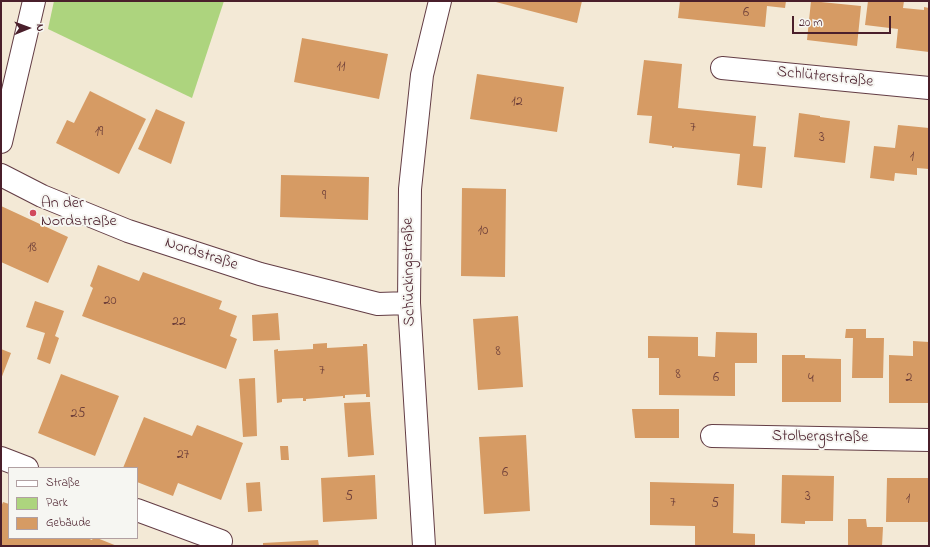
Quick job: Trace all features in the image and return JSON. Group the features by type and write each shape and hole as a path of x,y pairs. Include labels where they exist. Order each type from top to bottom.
{"street":[{"path":"1,142 34,1"},
{"name":"Schückingstraße","path":"424,546 409,303 410,189 422,75 440,1"},
{"name":"Schlüterstraße","path":"722,68 929,88"},
{"name":"Nordstraße","path":"1,175 42,196 128,231 260,274 378,304 409,303"},
{"name":"Stolbergstraße","path":"712,436 929,440"},
{"path":"1,458 24,467"},
{"path":"138,510 221,541"}],"green space":[{"path":"54,1 224,1 192,98 48,29"}],"building":[{"path":"492,1 582,1 577,23"},
{"path":"680,1 786,1 785,8 767,6 765,27 678,18"},
{"path":"811,1 861,6 857,46 807,40"},
{"path":"868,1 904,1 903,8 924,10 924,7 929,8 929,52 896,48 898,29 865,25"},
{"path":"302,38 388,54 379,99 294,82"},
{"path":"644,60 682,64 678,108 756,116 753,146 766,147 762,188 737,185 740,154 672,148 672,146 649,143 652,116 637,115"},
{"path":"477,74 564,87 557,132 470,119"},
{"path":"90,91 146,119 119,174 56,143 67,120 74,123"},
{"path":"156,109 185,122 171,164 138,149"},
{"path":"799,113 850,121 845,163 794,157"},
{"path":"898,125 929,128 929,169 917,168 917,175 895,173 894,181 870,178 874,146 895,148"},
{"path":"281,175 369,177 368,220 280,217"},
{"path":"462,188 506,189 505,277 461,276"},
{"path":"1,206 68,237 48,283 1,262"},
{"path":"98,265 139,281 143,272 222,301 219,309 237,316 230,336 237,339 226,369 82,316 93,288 90,286"},
{"path":"35,301 64,311 55,336 59,338 50,364 37,359 45,333 26,327"},
{"path":"278,313 280,340 253,341 252,315"},
{"path":"518,316 523,387 478,390 473,319"},
{"path":"846,329 866,329 866,338 884,338 883,378 852,378 853,338 845,338"},
{"path":"716,332 757,333 757,363 735,363 735,396 659,395 659,358 648,358 648,336 698,337 698,356 715,357"},
{"path":"913,341 929,342 929,403 889,403 889,355 913,356"},
{"path":"327,343 327,348 363,346 363,344 367,344 370,397 366,397 366,394 345,395 345,398 343,398 343,396 306,399 306,401 303,401 303,398 282,399 282,402 277,403 274,350 313,349 313,344"},
{"path":"1,349 11,353 1,379"},
{"path":"782,355 805,355 805,358 841,359 841,402 782,402"},
{"path":"61,374 119,396 95,456 38,433"},
{"path":"255,378 257,436 243,437 239,379"},
{"path":"370,402 374,455 348,457 344,403"},
{"path":"632,409 679,409 679,438 635,438"},
{"path":"144,417 192,436 197,425 243,443 221,500 178,483 173,496 138,482 138,467 123,467"},
{"path":"526,435 530,511 484,514 479,437"},
{"path":"280,446 288,446 289,460 281,460"},
{"path":"375,475 377,519 323,522 321,478"},
{"path":"782,475 834,476 833,521 805,521 805,524 781,523"},
{"path":"887,478 929,478 929,522 886,522"},
{"path":"260,482 262,511 248,512 246,483"},
{"path":"650,482 734,484 733,533 755,534 755,546 695,545 695,526 650,525"},
{"path":"3,502 8,504 8,539 100,539 117,546 1,546 1,507"},
{"path":"848,519 866,519 867,527 883,527 882,546 848,546"},
{"path":"318,540 319,546 263,546 263,543"}],"place":[{"name":"An der Nordstraße","path":"33,213"}]}
